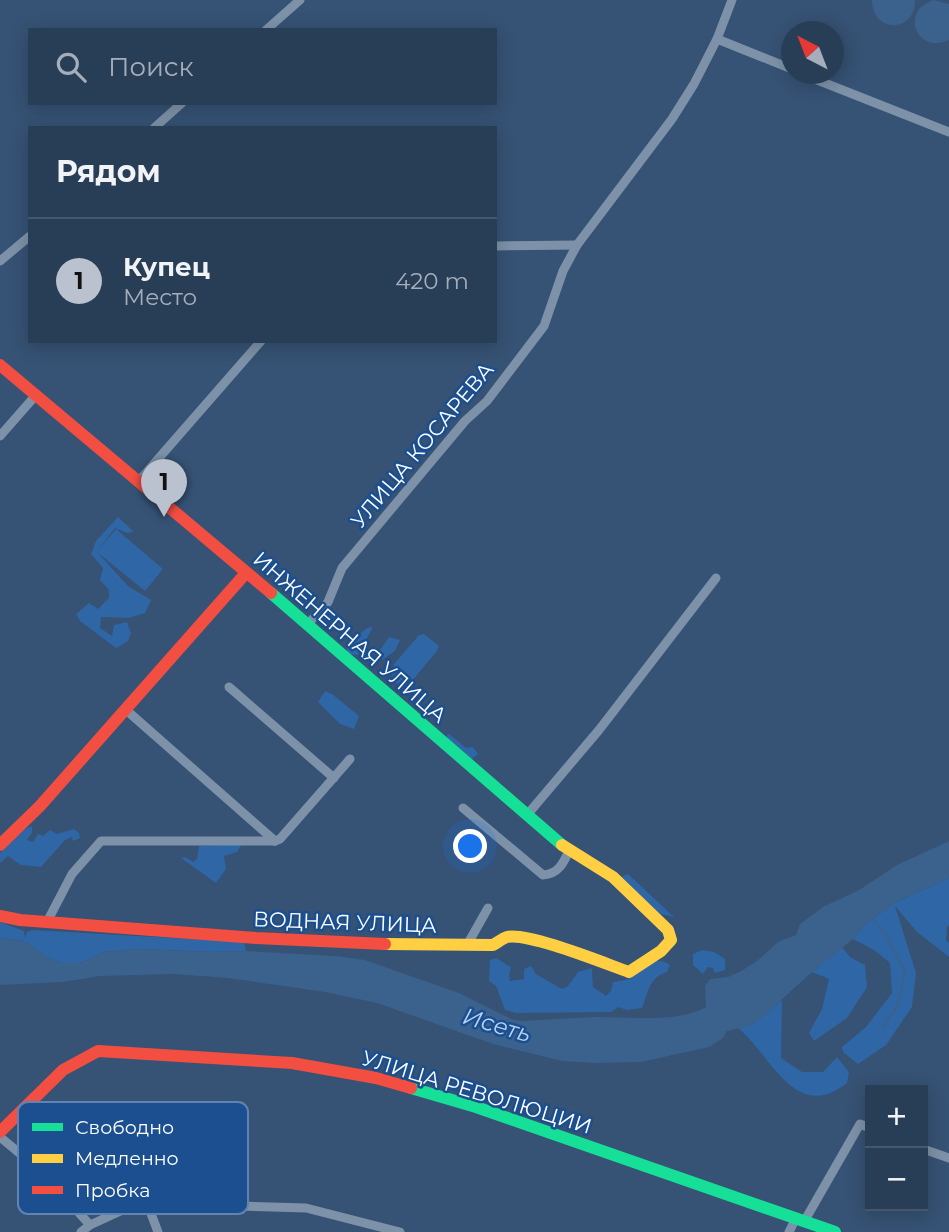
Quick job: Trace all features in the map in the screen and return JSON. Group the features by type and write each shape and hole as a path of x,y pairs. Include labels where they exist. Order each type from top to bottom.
{"street":[{"path":"269,28 300,0"},
{"name":"УЛИЦА КОСАРЕВА","path":"307,625 328,602 342,568 466,421 487,401 544,326 563,271 577,245 673,119 717,39 732,0"},
{"path":"717,39 781,65"},
{"path":"827,84 949,132"},
{"path":"156,126 180,105"},
{"path":"0,261 28,238"},
{"path":"497,246 577,245"},
{"path":"138,482 259,343"},
{"name":"ИНЖЕНЕРНАЯ УЛИЦА","path":"0,365 569,851 613,877 668,930 671,940"},
{"path":"0,436 36,395"},
{"path":"0,845 40,806 246,573"},
{"path":"527,815 599,730 716,578"},
{"path":"229,687 334,778"},
{"path":"125,709 275,841"},
{"path":"47,922 72,874 101,841 275,841 280,839 350,759"},
{"path":"463,808 543,875 552,874 562,865 569,851"},
{"path":"467,945 488,908"},
{"name":"ВОДНАЯ УЛИЦА","path":"0,916 206,936 379,944 493,945 507,937 519,937 553,945 629,972 661,951 671,940"},
{"name":"УЛИЦА РЕВОЛЮЦИИ","path":"32,1102 63,1070 98,1051 292,1063 376,1078 476,1107 835,1232"},
{"name":"УЛИЦА РЕВОЛЮЦИИ","path":"0,1135 18,1116"},
{"path":"789,1232 860,1124 865,1126"},
{"path":"0,1135 18,1151"},
{"path":"928,1151 949,1158"},
{"path":"248,1206 306,1208 400,1232"},
{"path":"81,1214 90,1224"},
{"path":"81,1232 90,1224 113,1214"},
{"path":"151,1214 158,1232"}],"shaded area":[{"path":"118,517 134,532 127,533 115,528 97,551 116,529 163,569 145,591 97,552 128,586 151,600 145,613 128,618 101,617 100,628 112,636 114,625 127,622 131,633 128,641 116,648 80,621 76,614 89,603 98,609 109,598 109,590 100,580 103,568 91,554 96,541"},
{"path":"373,627 358,655 348,654 346,645 367,628"},
{"path":"424,634 439,646 437,651 411,682 399,685 392,680 394,664 419,635"},
{"path":"389,637 400,640 395,651 382,660 380,650"},
{"path":"325,691 359,716 354,729 340,724 318,702"},
{"path":"448,733 466,748 473,747 478,754 469,759 446,739"},
{"path":"32,826 32,833 27,840 33,842 38,834 43,836 50,830 57,834 74,829 80,838 65,840 41,867 21,865 8,856 0,863 0,853 25,829"},
{"path":"242,844 237,852 224,856 226,869 216,883 181,858 185,857 193,862 197,859 199,846"},
{"path":"628,874 674,917 657,913 621,877"},
{"path":"949,878 949,925 946,940 949,943 949,957 917,932 895,906 916,973 912,1007 886,1045 858,1064 843,1052 842,1047 866,1027 892,993 890,963 874,950 853,939 864,926 894,903"},
{"path":"0,922 24,931 25,938 27,932 32,930 244,942 246,951 139,949 104,952 80,963 63,963 49,958 24,941 0,938"},
{"path":"842,947 850,957 865,965 867,987 847,1018 814,1041 809,1033 822,1009 829,979 812,972"},
{"path":"702,950 714,952 725,959 725,970 715,973 713,968 708,967 703,974 693,965 693,954"},
{"path":"496,958 511,967 510,981 524,979 524,969 531,966 536,974 562,989 568,986 578,972 592,968 593,987 606,996 611,991 613,982 630,978 653,961 670,965 667,972 653,982 642,1008 627,1010 618,1007 611,1012 516,1013 505,1010 496,986 489,981 490,960"},
{"path":"782,1000 781,1058 802,1072 823,1072 837,1057 849,1072 847,1083 829,1094 813,1096 799,1091 774,1069 738,1028 749,1026"}],"water":[{"path":"872,0 915,0 909,19 894,25 879,19"},
{"path":"934,0 949,4 949,40 937,43 921,37 915,21 923,5"},
{"name":"Исеть","path":"949,841 949,878 894,903 864,926 853,939 757,1022 727,1031 723,1038 709,1047 641,1062 562,1061 493,1044 377,1003 325,992 228,978 174,974 100,976 63,982 0,985 0,938 24,941 49,958 63,963 80,963 104,952 139,949 246,951 365,960 459,993 511,1019 521,1021 681,1016 706,1007 705,986 710,979 728,977 741,971 778,942 796,935 800,924 823,907 859,890 897,865"}],"waterway":[{"path":"873,919 887,937 905,972 898,1005 882,1028"}],"traffic: fast":[{"path":"271,593 562,845"},
{"path":"411,1088 476,1107 835,1232"}],"traffic: slow":[{"path":"385,944 493,945 507,937 517,937 549,944 629,972 661,951 671,940 668,930 613,877 562,845"}],"traffic: jam":[{"path":"0,365 271,593"},
{"path":"0,845 40,806 246,573"},
{"path":"0,916 20,920 256,938 385,944"},
{"path":"30,1102 63,1070 98,1051 292,1063 376,1078 411,1088"},
{"path":"0,1132 18,1114"}],"place":[{"name":"Купец","path":"164,517"}]}
